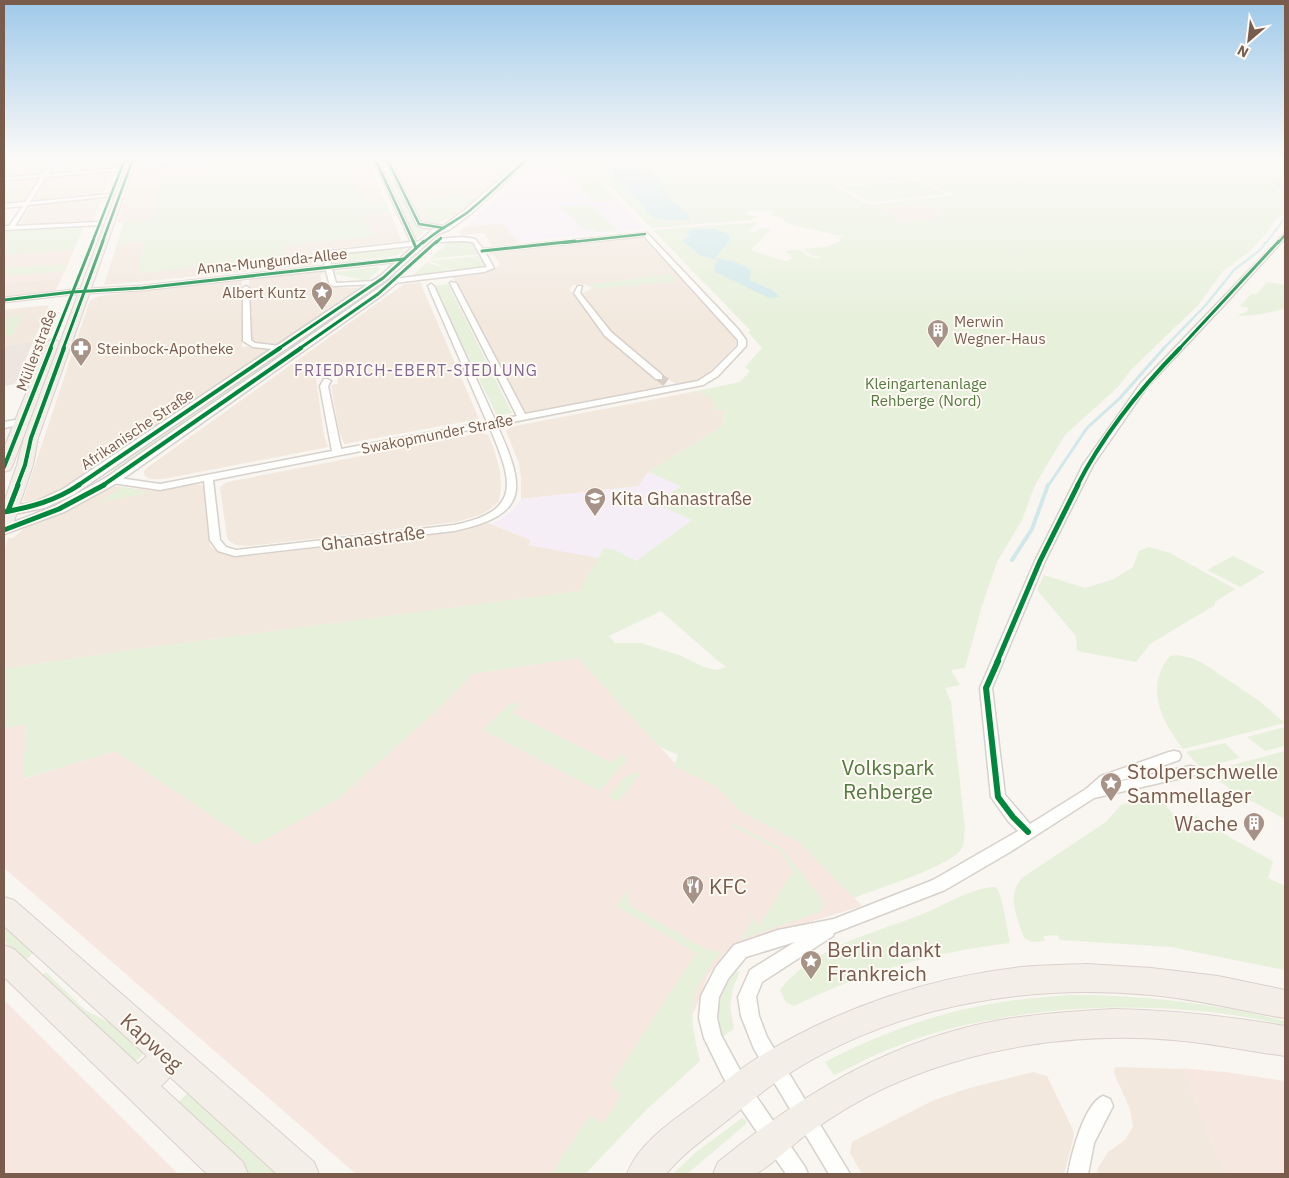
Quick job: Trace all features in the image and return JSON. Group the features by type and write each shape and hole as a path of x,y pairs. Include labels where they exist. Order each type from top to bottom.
{"main road":[{"name":"Müllerstraße","path":"5,516 25,465 31,438 103,214"},
{"name":"Müllerstraße","path":"4,467 77,295 108,214"},
{"name":"Kapweg","path":"4,909 168,1057 302,1174"},
{"path":"4,958 231,1174"},
{"path":"644,1174 668,1147 772,1065 845,1029 906,1004 959,990 1012,981 1079,977 1147,980 1206,988 1285,1004"},
{"path":"730,1174 773,1139 846,1090 909,1062 962,1044 1029,1030 1092,1024 1159,1024 1230,1031 1285,1041"},
{"path":"138,1086 168,1057"}],"street":[{"path":"7,228 18,214"},
{"path":"402,214 418,245"},
{"path":"414,214 419,224 428,227 446,228"},
{"name":"Afrikanische Straße","path":"4,530 46,516 112,480 295,351 376,288 418,245 465,214"},
{"path":"7,228 99,224"},
{"name":"Afrikanische Straße","path":"5,516 46,503 68,492 361,292 394,281 446,234 446,228"},
{"name":"Swakopmunder Straße","path":"112,480 151,487 208,478 492,423 670,386 700,383 709,379 742,346 742,340 645,234 482,251"},
{"path":"1028,832 1013,818 998,797 986,688 1036,569 1088,465 1144,385 1285,235"},
{"path":"376,288 335,285 332,283 326,256 328,254 418,245 438,241 473,240 482,251 491,268 451,279 394,281"},
{"path":"404,259 419,258"},
{"name":"Anna-Mungunda-Allee","path":"77,295 142,288 246,283 328,268 404,259"},
{"path":"451,279 522,417"},
{"path":"429,281 492,423"},
{"path":"246,283 247,340 254,345 295,351"},
{"path":"580,287 577,293 608,334 659,377"},
{"path":"4,300 77,295"},
{"path":"4,306 77,295"},
{"path":"327,381 324,386 337,453"},
{"path":"4,425 22,422"},
{"name":"Ghanastraße","path":"208,478 215,540 222,549 235,553 466,526 490,517 498,512 510,499 512,488 510,468 492,423"},
{"name":"Afrikanische Straße","path":"91,476 112,480"},
{"path":"798,1174 740,1090 713,1038 708,1018 710,996 722,974 740,951 778,938 834,926 940,885 984,860 1090,793 1106,780 1174,756"},
{"path":"1090,793 1190,771"},
{"path":"834,926 756,976 747,997 750,1016 756,1033 772,1065 806,1116 840,1174"},
{"path":"1078,1174 1085,1141 1102,1106"}],"shaded area":[{"path":"26,214 96,214 91,222 18,226"},
{"path":"120,214 152,214 150,220 117,223"},
{"path":"391,214 402,241 312,251 315,265 104,285 117,244 145,241 137,273 285,257 284,245 374,236 366,215"},
{"path":"419,214 459,214 432,225 424,224"},
{"path":"479,214 630,214 643,229 517,242 503,223 465,227"},
{"path":"887,214 939,214 931,220 903,223"},
{"path":"503,223 518,243 492,246 484,233 461,235 459,232 465,227"},
{"path":"635,236 642,237 736,338 736,345 705,377 695,382 675,384 613,334 580,294 591,289 591,287 583,284 573,285 569,289 605,334 664,386 524,413 453,277 457,275 488,273 488,271 495,269 500,264 493,254 488,255 492,251"},
{"path":"74,250 61,279 4,283 4,255"},
{"path":"311,271 326,272 320,275 323,287 361,288 278,346 257,345 257,341 250,340 252,312 250,312 249,280"},
{"path":"61,279 56,290 4,297 4,283"},
{"path":"238,279 242,281 242,347 269,348 270,351 90,472 77,478 80,479 60,493 37,502 23,501 90,300 100,296"},
{"path":"420,282 479,419 344,444 339,431 331,385 338,384 337,376 316,379 324,436 328,447 164,479 150,479 144,475 144,471 148,467 404,284"},
{"path":"49,305 33,342 4,346 4,337 9,326 4,327 4,310"},
{"path":"33,342 15,384 4,386 4,346"},
{"path":"697,391 712,398 716,404 714,410 726,410 721,427 648,472 640,486 521,499 519,463 506,431 510,427"},
{"path":"481,433 488,435 493,446 500,471 501,487 499,501 480,515 456,522 250,546 236,545 229,541 227,537 220,487 227,482"},
{"name":"Kita Ghanastraße","path":"648,472 681,486 666,496 661,494 646,504 659,505 692,520 636,561 615,550 604,548 599,558 528,545 531,540 492,524 512,511 521,499 639,486"},
{"path":"192,484 202,485 204,490 210,546 218,552 228,555 249,556 443,533 467,530 488,523 531,540 529,545 599,558 580,591 137,649 4,669 4,551 8,538 13,538 27,526 60,514 114,486 154,491"},
{"path":"578,658 675,763 674,766 717,787 741,812 799,842 862,906 737,944 725,953 708,975 695,1010 572,1174 356,1174 4,868 4,728 26,724 24,779 115,751 255,845 447,701 472,674"},
{"path":"4,1000 178,1174 4,1174"},
{"path":"1115,1067 1183,1069 1217,1156 1228,1174 1097,1174 1098,1168 1108,1152 1125,1140 1133,1127 1130,1109 1114,1073"},
{"path":"1178,1068 1225,1072 1285,1081 1285,1174 1228,1174 1217,1156 1183,1069"},
{"path":"1033,1072 1047,1076 1073,1130 1074,1136 1064,1174 862,1174 850,1153 852,1142 932,1101 966,1089"}],"green space":[{"path":"152,214 374,214 366,215 374,236 284,245 286,257 137,273 145,241 117,244 124,222 150,220"},
{"path":"404,214 410,214 416,225 428,228 416,239"},
{"path":"424,214 455,214 452,216 429,223"},
{"path":"568,214 600,214 617,230 596,232 593,229 586,230"},
{"path":"637,214 746,214 759,217 749,220 651,228"},
{"path":"773,214 888,214 903,223 931,220 938,214 1284,214 1276,219 1250,251 1223,271 1199,304 1131,370 1118,387 1065,435 1035,485 1022,520 997,562 982,606 965,668 951,670 960,685 945,688 951,701 965,829 964,843 960,851 926,871 854,898 799,842 741,812 717,787 674,766 678,755 658,746 578,658 472,674 447,701 337,800 255,845 115,751 23,779 26,724 4,728 4,669 137,649 579,591 604,548 615,550 636,561 692,520 659,505 654,508 645,504 661,494 666,496 681,486 648,472 721,427 726,411 714,410 716,404 713,403 712,398 697,391 740,382 750,371 745,367 762,348 748,332 751,331 653,230 759,222 748,231 755,232 761,228 771,229 751,250 786,261 794,258 788,256 790,255 785,251 799,249 808,256 818,259 820,257 812,255 804,249 826,247 840,241 840,238 837,237 847,237 791,225 781,218 770,216","holes":["661,611 718,661 727,667 716,670 704,667 679,655 641,643 615,643 609,636"]},
{"path":"83,228 74,250 4,255 4,231"},
{"path":"449,242 472,242 480,254 430,259"},
{"path":"404,246 405,248 396,256 332,263 331,259 341,253"},
{"path":"481,256 486,264 483,267 456,272 430,261"},
{"path":"427,263 443,267 453,273 411,277"},
{"path":"68,264 64,271 4,276 4,268"},
{"path":"381,268 367,281 335,274 334,272"},
{"path":"670,274 677,281 596,289 592,284"},
{"path":"1267,282 1285,285 1285,308 1255,315 1237,316 1246,312 1249,308 1240,306 1251,294 1257,294"},
{"path":"450,284 451,290 512,413 497,416 434,286"},
{"path":"363,295 372,295 293,348 287,347"},
{"path":"23,315 14,334 4,336 6,324 4,324 4,318"},
{"path":"279,353 286,353 119,471 110,470"},
{"path":"123,487 150,493 99,502"},
{"path":"1149,547 1170,553 1235,589 1215,602 1215,605 1150,644 1136,662 1077,651 1076,636 1037,590 1044,575 1085,588 1114,579 1133,567 1139,551"},
{"path":"1233,556 1265,572 1240,587 1207,570"},
{"path":"1178,655 1204,664 1258,700 1285,723 1183,749 1168,727 1159,704 1157,692 1162,668 1170,656"},
{"path":"511,703 520,704 512,713 612,763 620,754 628,759 599,791 482,730"},
{"path":"1285,727 1285,746 1265,751 1247,737"},
{"path":"1225,743 1240,758 1201,768 1186,752"},
{"path":"1285,751 1285,819 1238,794 1206,772"},
{"path":"634,772 641,773 618,802 608,796 624,778"},
{"path":"1156,795 1177,818 1191,818 1195,815 1231,838 1273,861 1268,878 1285,886 1285,970 1171,947 1060,940 1057,935 1043,936 1045,941 1031,942 1024,938 1014,907 1015,892 1022,878 1106,822 1121,805"},
{"path":"732,823 781,848 822,899 823,908 820,912 740,940 753,921 749,917 750,915 759,926 793,871 780,851 730,825"},
{"path":"996,887 1001,898 1010,943 954,952 899,965 846,983 794,1006 786,1002 780,990 794,974 828,951 866,934 925,913 966,894"},
{"path":"627,891 630,892 627,896 630,905 707,950 722,952 702,979 693,1003 693,1029 700,1061 647,1109 585,1174 551,1174 590,1115 603,1124 622,1094 610,1085 696,953 616,906"},
{"path":"4,927 36,951 25,960 4,941"},
{"path":"740,971 733,988 730,1006 734,1029 723,1036 718,1018 719,1002 730,979 736,972"},
{"path":"46,972 85,1010 122,1029 146,1051 132,1065 41,976"},
{"path":"1069,995 1097,995 1178,1001 1232,1009 1285,1021 1285,1025 1238,1016 1187,1010 1135,1008 1081,1009 1028,1014 976,1023 927,1035 882,1052 834,1075 825,1062 885,1034 943,1015 1003,1002"},
{"path":"189,1092 281,1174 248,1174 175,1105"},
{"path":"742,1118 746,1120 746,1124 687,1174 673,1174 695,1153"}],"water":[{"path":"650,214 688,214 690,220 666,220 652,217"},
{"path":"695,229 713,229 729,234 730,240 715,258 744,266 751,272 750,280 774,291 779,297 769,298 715,272 714,268 718,260 701,256 682,240 690,236 686,232"}],"waterway":[{"path":"1266,243 1285,218"},
{"path":"1163,349 1205,306 1234,270 1260,250 1267,241"},
{"path":"1048,486 1087,428 1120,398 1164,348"},
{"path":"1012,560 1032,529 1048,485"}],"tunnel":[{"path":"659,377 667,383"}],"cycle path":[{"path":"4,467 103,214"},
{"path":"8,511 25,465 31,438 113,214"},
{"path":"400,214 416,248"},
{"path":"414,214 419,224 444,228"},
{"path":"4,512 39,505 68,492 383,278 435,232 446,228 465,214"},
{"path":"482,251 645,234"},
{"path":"1028,832 1013,817 998,797 986,688 1040,561 1088,465 1144,385 1285,235"},
{"path":"4,530 59,509 112,480 378,294 441,238"},
{"path":"4,300 72,292 142,288 404,259"}],"place":[{"name":"Albert Kuntz","path":"322,311"},
{"name":"Merwin Wegner-Haus","path":"938,349"},
{"name":"Steinbock-Apotheke","path":"81,367"},
{"name":"Kita Ghanastraße","path":"595,517"},
{"name":"Stolperschwelle Sammellager","path":"1111,802"},
{"name":"Wache","path":"1254,842"},
{"name":"KFC","path":"693,905"},
{"name":"Berlin dankt Frankreich","path":"811,980"}],"district":[{"name":"FRIEDRICH-EBERT-SIEDLUNG","path":"416,370"}],"park label":[{"name":"Kleingartenanlage Rehberge (Nord)","path":"926,392"},
{"name":"Volkspark Rehberge","path":"888,779"}]}
